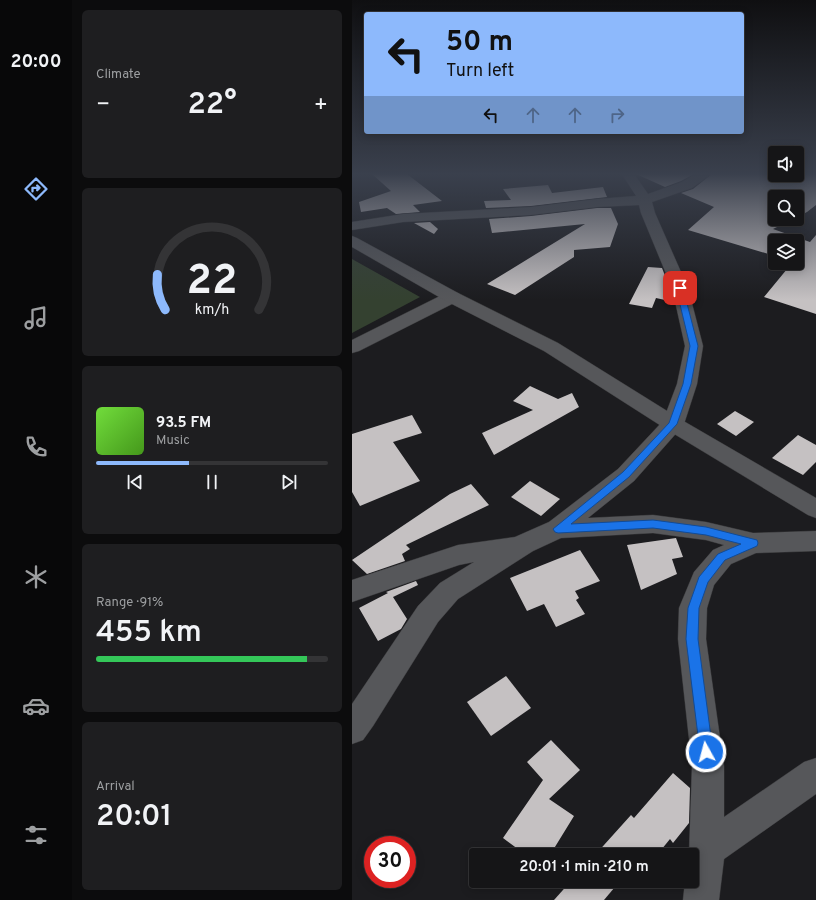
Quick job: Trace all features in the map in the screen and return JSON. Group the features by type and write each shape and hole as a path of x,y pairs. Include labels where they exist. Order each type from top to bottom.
{"street":[{"path":"352,226 403,218 440,216"},
{"path":"352,729 428,614 449,591 524,544 558,529 626,475 673,424 687,384 694,346 680,288 649,216"},
{"path":"352,241 452,297 550,347 673,424 816,509"},
{"path":"352,347 452,297"},
{"path":"558,529 653,524 706,531 753,543 816,541"},
{"path":"701,900 706,850 708,766 692,639 693,608 703,580 722,557 753,543"},
{"path":"352,591 458,555 524,544"},
{"path":"706,850 816,774"}],"green space":[{"path":"352,259 420,297 352,333"}],"building":[{"path":"531,216 614,216 618,224 610,247 574,250 574,257 515,295 487,284 585,224 492,233 489,219"},
{"path":"704,216 768,216 768,226 779,226 773,229 787,234 768,234 768,254 688,230"},
{"path":"430,222 438,229 434,234 414,223"},
{"path":"816,235 816,314 764,297 786,270 804,270 804,240 810,242"},
{"path":"648,267 662,268 669,286 665,300 656,298 652,308 629,304"},
{"path":"530,386 558,399 572,393 579,407 494,455 482,433 533,410 513,401"},
{"path":"735,411 754,422 736,436 717,424"},
{"path":"412,415 422,433 393,442 420,481 360,506 352,492 352,434"},
{"path":"798,435 816,445 816,462 803,475 772,458"},
{"path":"530,481 560,499 541,516 511,497"},
{"path":"471,484 489,505 406,545 410,549 402,554 405,561 367,574 352,560 450,494"},
{"path":"676,538 683,557 672,559 677,574 641,590 627,545"},
{"path":"580,550 600,581 575,591 579,598 576,600 585,614 556,627 544,604 527,611 510,578"},
{"path":"416,581 418,585 393,597 407,619 401,629 378,641 359,608 388,593 386,592"},
{"path":"506,676 531,708 491,736 467,702"},
{"path":"551,740 580,770 549,799 574,816 554,848 517,848 503,838 543,780 527,762"},
{"path":"673,773 690,788 689,823 673,843 670,839 663,848 601,848 631,815 634,818"},
{"path":"565,888 614,888 604,900 554,900"}],"route":[{"path":"680,288 694,346 687,384 673,424 626,475 558,529 653,524 706,531 753,543 722,557 703,580 693,608 692,639 706,752"}]}
